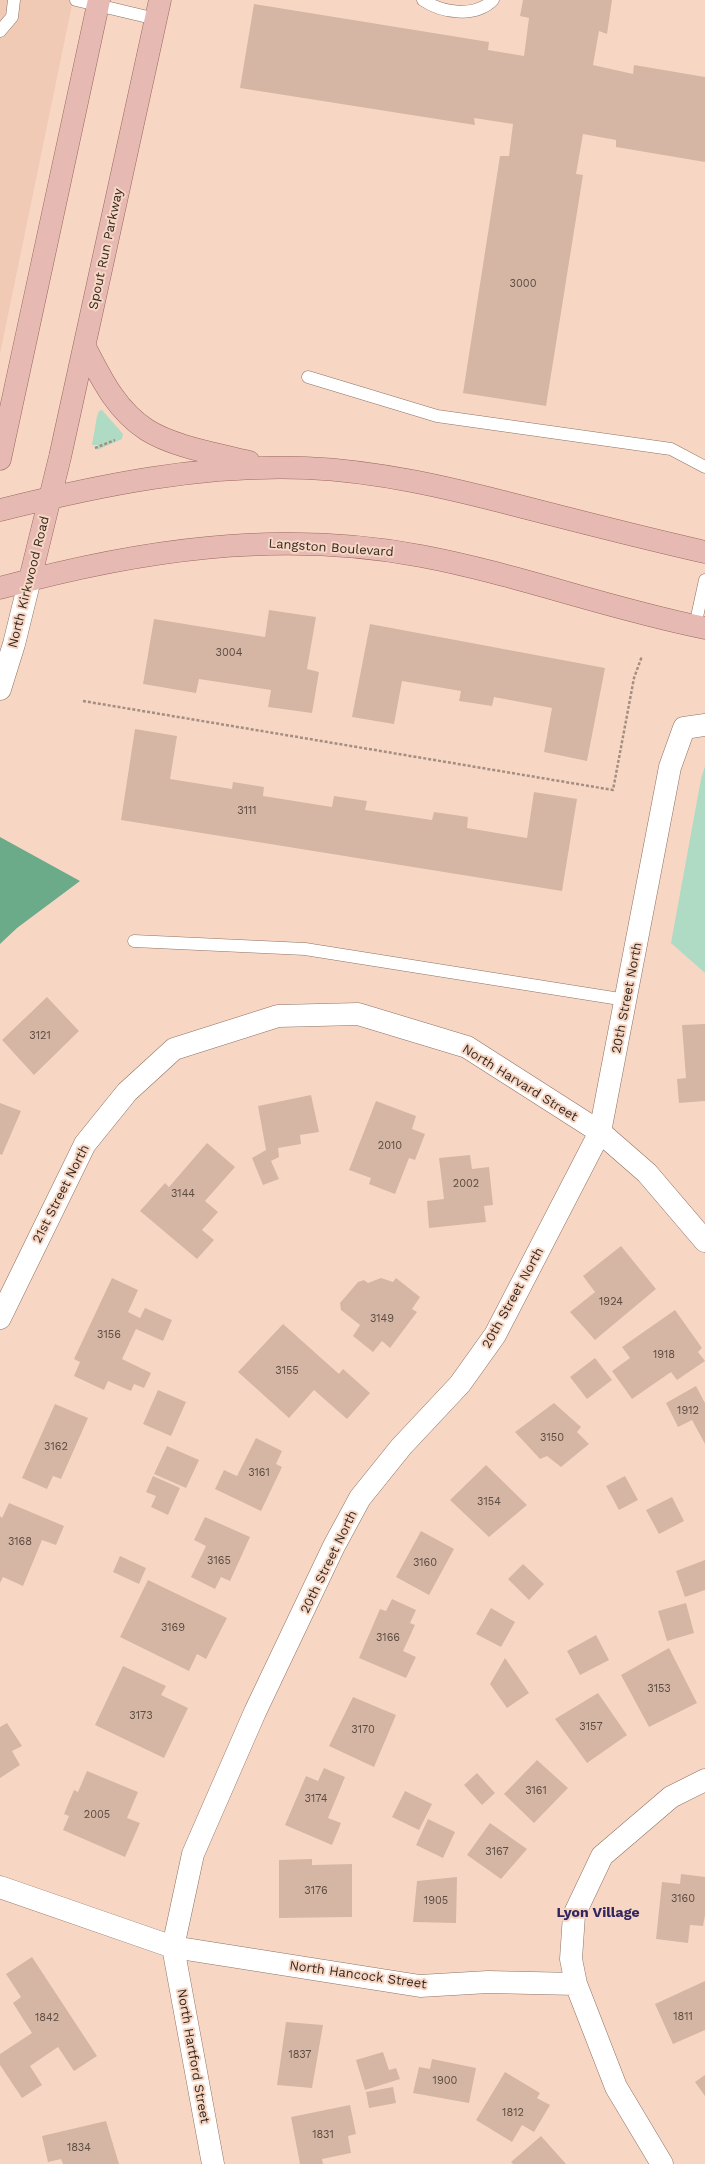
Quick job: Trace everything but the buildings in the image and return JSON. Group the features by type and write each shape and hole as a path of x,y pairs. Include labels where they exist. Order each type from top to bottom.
{"main road":[{"path":"0,459 98,3"},
{"name":"Spout Run Parkway","path":"50,498 85,347 158,10"},
{"path":"85,347 106,388 125,411 147,430 183,444 270,468"},
{"path":"0,510 146,478 210,471 308,468 354,472 441,487 705,552"},
{"name":"North Kirkwood Road","path":"30,579 50,498"},
{"name":"Langston Boulevard","path":"0,588 30,579 113,561 202,547 253,543 361,547 421,556 478,569 631,611 700,627"}],"street":[{"name":"North Kirkwood Road","path":"0,689 14,644 30,579"},
{"name":"20th Street North","path":"173,1947 193,1854 255,1712 334,1546 360,1498 400,1447 460,1384 495,1335 600,1132 670,767 684,728 705,725"},
{"name":"North Harvard Street","path":"174,1049 278,1016 358,1014 467,1047 600,1132 647,1173 705,1241"},
{"name":"21st Street North","path":"0,1318 85,1144 127,1092 174,1049"},
{"path":"662,2164 616,2087 576,1984 571,1959 574,1915 602,1856 671,1797 705,1780"},
{"name":"North Hancock Street","path":"0,1887 173,1947 420,1986 488,1982 576,1984"},
{"name":"North Hartford Street","path":"173,1947 213,2164"}],"lane":[{"path":"0,31 12,17 14,0"},
{"path":"76,0 158,10"},
{"path":"424,0 443,11 460,12 477,8 493,0"},
{"path":"308,376 437,416 671,449 705,467"},
{"path":"700,627 705,580"},
{"path":"134,941 305,949 626,1000"}],"path":[{"path":"95,448 119,438"},
{"path":"83,701 613,790 634,678 642,656"}],"shaded area":[{"path":"0,0 73,0 0,354"}],"green space":[{"path":"102,410 123,434 122,439 97,450 98,445 92,445 97,416 99,411"},
{"path":"705,766 705,973 671,943 701,779"},
{"path":"0,837 80,881 17,928 0,944"}],"district":[{"name":"Lyon Village","path":"598,1913"}]}
